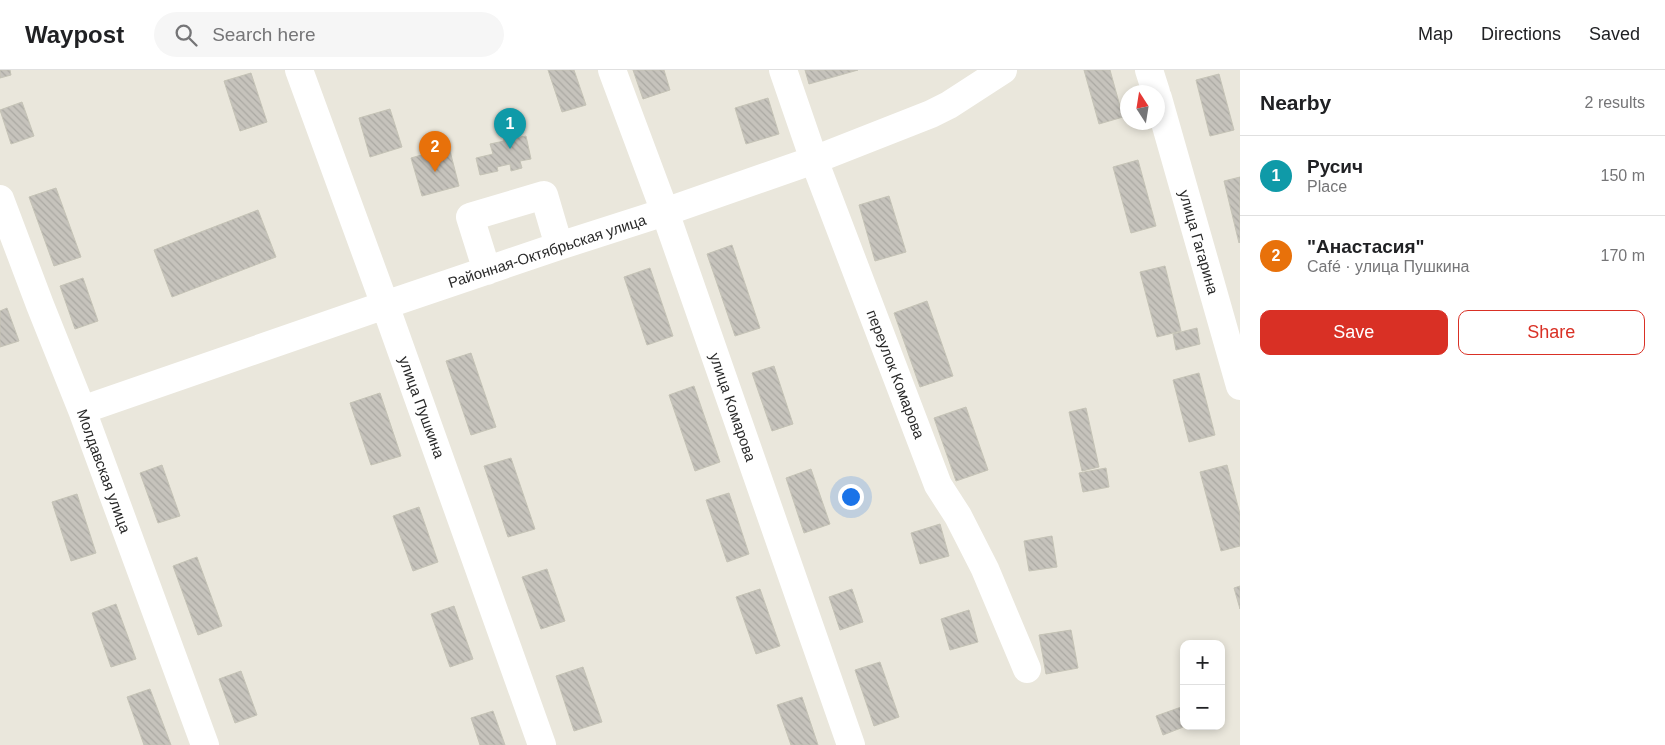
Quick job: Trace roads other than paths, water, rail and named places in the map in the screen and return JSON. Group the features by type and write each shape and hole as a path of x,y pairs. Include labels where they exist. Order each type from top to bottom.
{"street":[{"name":"улица Пушкина","path":"299,70 542,745"},
{"name":"улица Комарова","path":"612,70 665,212 851,745"},
{"name":"переулок Комарова","path":"783,70 814,160 938,485 958,516 985,569 1027,670"},
{"name":"Районная-Октябрьская улица","path":"82,410 814,160 932,114 1002,70"},
{"path":"1149,70 1154,85"},
{"name":"улица Гагарина","path":"1165,123 1240,386"},
{"path":"487,271 470,217 544,195 559,246"},
{"name":"Молдавская улица","path":"0,199 82,410 205,745"}],"place":[{"name":"Русич","path":"510,149"},
{"name":"\"Анастасия\"","path":"435,172"}]}
